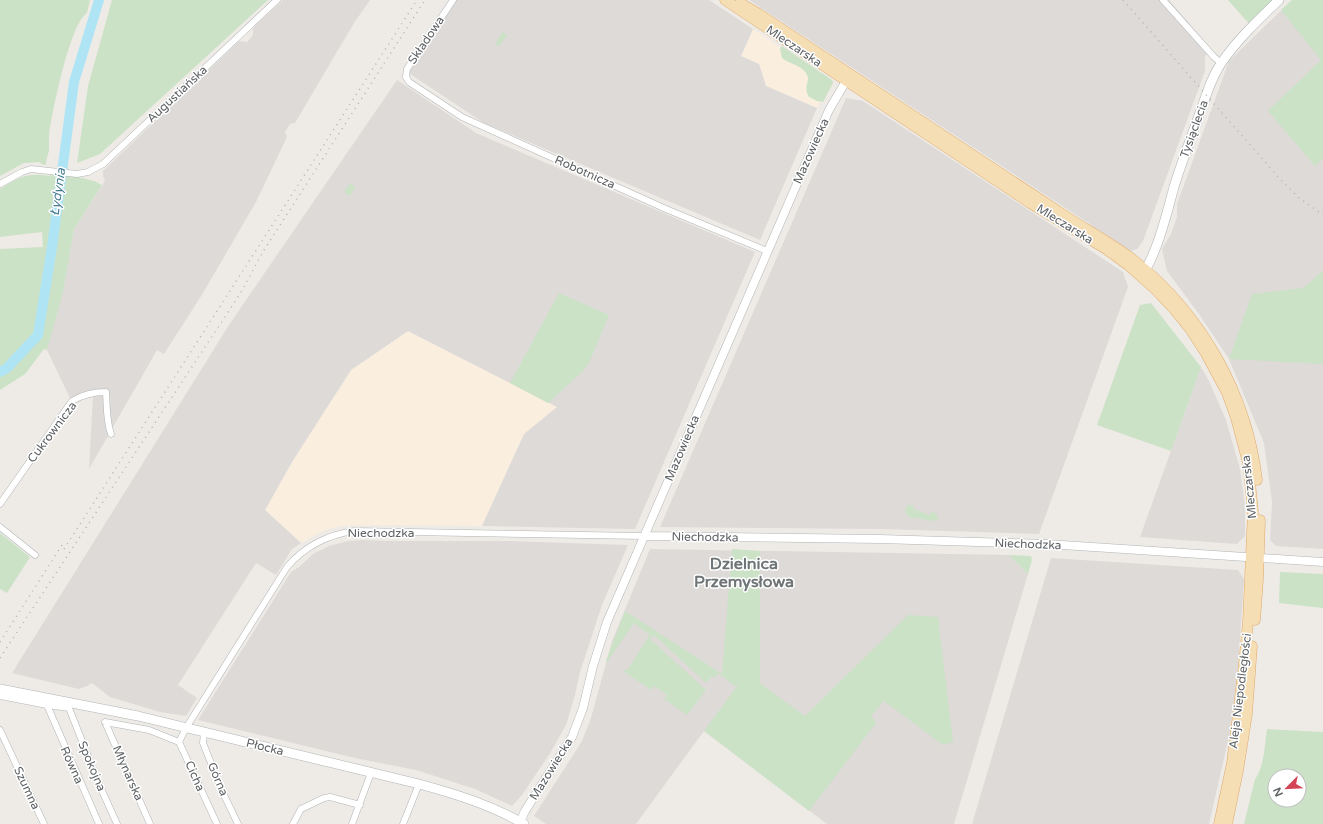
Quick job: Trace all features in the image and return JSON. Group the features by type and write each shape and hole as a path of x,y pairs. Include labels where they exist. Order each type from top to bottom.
{"main road":[{"name":"Mleczarska","path":"725,0 1110,243 1144,273 1191,330 1205,352 1227,393 1243,441 1251,484 1255,558"},
{"name":"Mleczarska","path":"735,0 759,14 848,78"},
{"name":"Tysiąclecia","path":"1144,273 1156,245 1182,163 1206,95 1221,63 1252,27 1279,0"},
{"name":"Aleja Niepodległości","path":"1219,824 1232,763 1255,558"},
{"name":"Aleja Niepodległości","path":"1227,824 1239,770 1247,714 1255,558"},
{"name":"Płocka","path":"0,689 138,716 419,784 460,795 521,823"}],"street":[{"name":"Augustiańska","path":"0,184 31,169 69,174 88,172 102,164 277,0"},
{"name":"Składowa","path":"409,82 406,77 406,70 453,0"},
{"path":"1163,0 1214,58 1221,63"},
{"name":"Mazowiecka","path":"521,823 526,808 572,737 583,708 593,666 607,622 829,110 848,78"},
{"name":"Robotnicza","path":"409,82 462,117 666,209 767,251"},
{"name":"Cukrownicza","path":"0,504 72,401 79,397 97,392 106,392 108,408 107,423 111,434"},
{"path":"0,527 35,555"},
{"name":"Niechodzka","path":"186,728 287,567 301,552 321,540 339,533 880,539 1047,544 1323,562"},
{"path":"0,696 47,706"},
{"name":"Spokojna","path":"47,706 69,708 99,784 117,824"},
{"name":"Równa","path":"47,706 99,824"},
{"name":"Młynarska","path":"150,824 105,722 149,730 179,742"},
{"path":"179,742 186,728"},
{"name":"Szumna","path":"0,730 44,824"},
{"name":"Górna","path":"204,732 203,743 223,793 238,824"},
{"name":"Cicha","path":"179,742 217,824"},
{"path":"352,824 371,773"},
{"path":"403,824 419,784"},
{"path":"293,824 301,809 324,798 330,797 360,805"}],"shaded area":[{"path":"283,0 370,0 354,23 295,123 290,124 285,132 287,137 256,202 203,293 164,354 157,350 89,469 93,396 70,398 47,350 62,293 74,229 105,181 103,171 239,41 247,42 253,35 253,28"},
{"path":"449,0 709,0 753,29 741,56 759,64 766,86 817,108 760,240 484,123 404,70"},
{"path":"749,0 1169,0 1212,50 1205,56 1205,71 1143,241 1137,249 1131,251"},
{"path":"1292,0 1323,0 1323,549 1276,546 1270,540 1272,502 1264,443 1229,359 1199,314 1167,271 1162,249 1171,234 1177,217 1177,204 1229,61"},
{"path":"753,29 830,80 817,108 766,86 759,64 741,57"},
{"path":"397,80 476,133 755,252 635,529 482,526 524,434 557,407 408,331 351,370 292,462 265,510 301,543 292,549 276,575 256,563 178,685 197,698 186,716 160,712 110,697 92,683 79,689 12,673 229,325"},
{"path":"846,98 863,101 1123,272 1128,287 1039,534 882,529 660,527"},
{"path":"408,331 557,407 524,435 482,526 341,526 323,531 301,543 265,510 292,462 351,370"},
{"path":"1201,367 1209,381 1226,420 1240,469 1245,507 1245,536 1237,544 1140,537"},
{"path":"348,541 508,541 628,545 602,605 580,672 566,725 549,755 522,795 512,806 475,789 416,770 355,758 198,720 291,572 313,554 329,546"},
{"path":"650,549 1009,555 1028,574 954,824 827,824 704,731 636,824 546,824 534,816 582,741 591,718 612,641"},
{"path":"1051,558 1238,570 1244,579 1238,667 1230,732 1209,824 972,824"}],"green space":[{"path":"0,0 90,0 87,13 81,20 74,33 68,50 51,124 46,165 41,164 40,162 24,163 0,176"},
{"path":"112,0 268,0 100,154 77,163 88,86"},
{"path":"1228,0 1278,0 1252,27"},
{"path":"1292,0 1323,0 1323,158 1315,166 1268,111 1321,60 1281,10"},
{"path":"502,32 507,36 499,46 495,44"},
{"path":"782,46 832,80 833,83 823,102 809,97 806,89 808,76 804,70 782,58 780,49"},
{"path":"53,171 94,181 102,185 74,229 63,292 47,350 44,349 25,374 0,390 0,249 43,247 42,232 0,237 0,189 24,176 50,176"},
{"path":"350,183 355,187 350,196 344,192"},
{"path":"1323,271 1323,364 1229,359 1252,294 1303,288"},
{"path":"559,293 609,315 589,363 582,372 548,403 510,383"},
{"path":"1151,303 1201,367 1171,451 1097,425 1140,305"},
{"path":"909,505 913,505 914,509 929,515 932,512 937,514 938,519 935,521 909,517 905,511"},
{"path":"0,533 30,557 7,593 0,589"},
{"path":"732,549 760,551 760,683 805,716 908,615 938,617 953,742 943,745 884,701 871,716 876,723 809,811 704,731 738,685 737,684 735,686 718,673 715,678 712,676 706,683 654,635 650,639 706,690 687,715 664,699 667,695 654,686 651,690 623,671 628,669 650,635 634,623 607,662 606,661 625,611 722,674"},
{"path":"1009,555 1031,556 1032,560 1028,574"},
{"path":"1280,572 1323,574 1323,608 1279,603"},
{"path":"1267,729 1323,732 1323,824 1244,824 1255,779 1260,769 1265,748"}],"waterway":[{"name":"Łydynia","path":"0,372 7,368 38,335 52,247 74,82 99,0"}],"railway":[{"path":"64,549 417,0"},
{"path":"0,658 240,294 264,250 425,0"},
{"path":"1123,0 1280,179 1299,198 1323,215"},
{"path":"0,642 64,542"}],"district":[{"name":"Dzielnica Przemysłowa","path":"744,573"}]}
